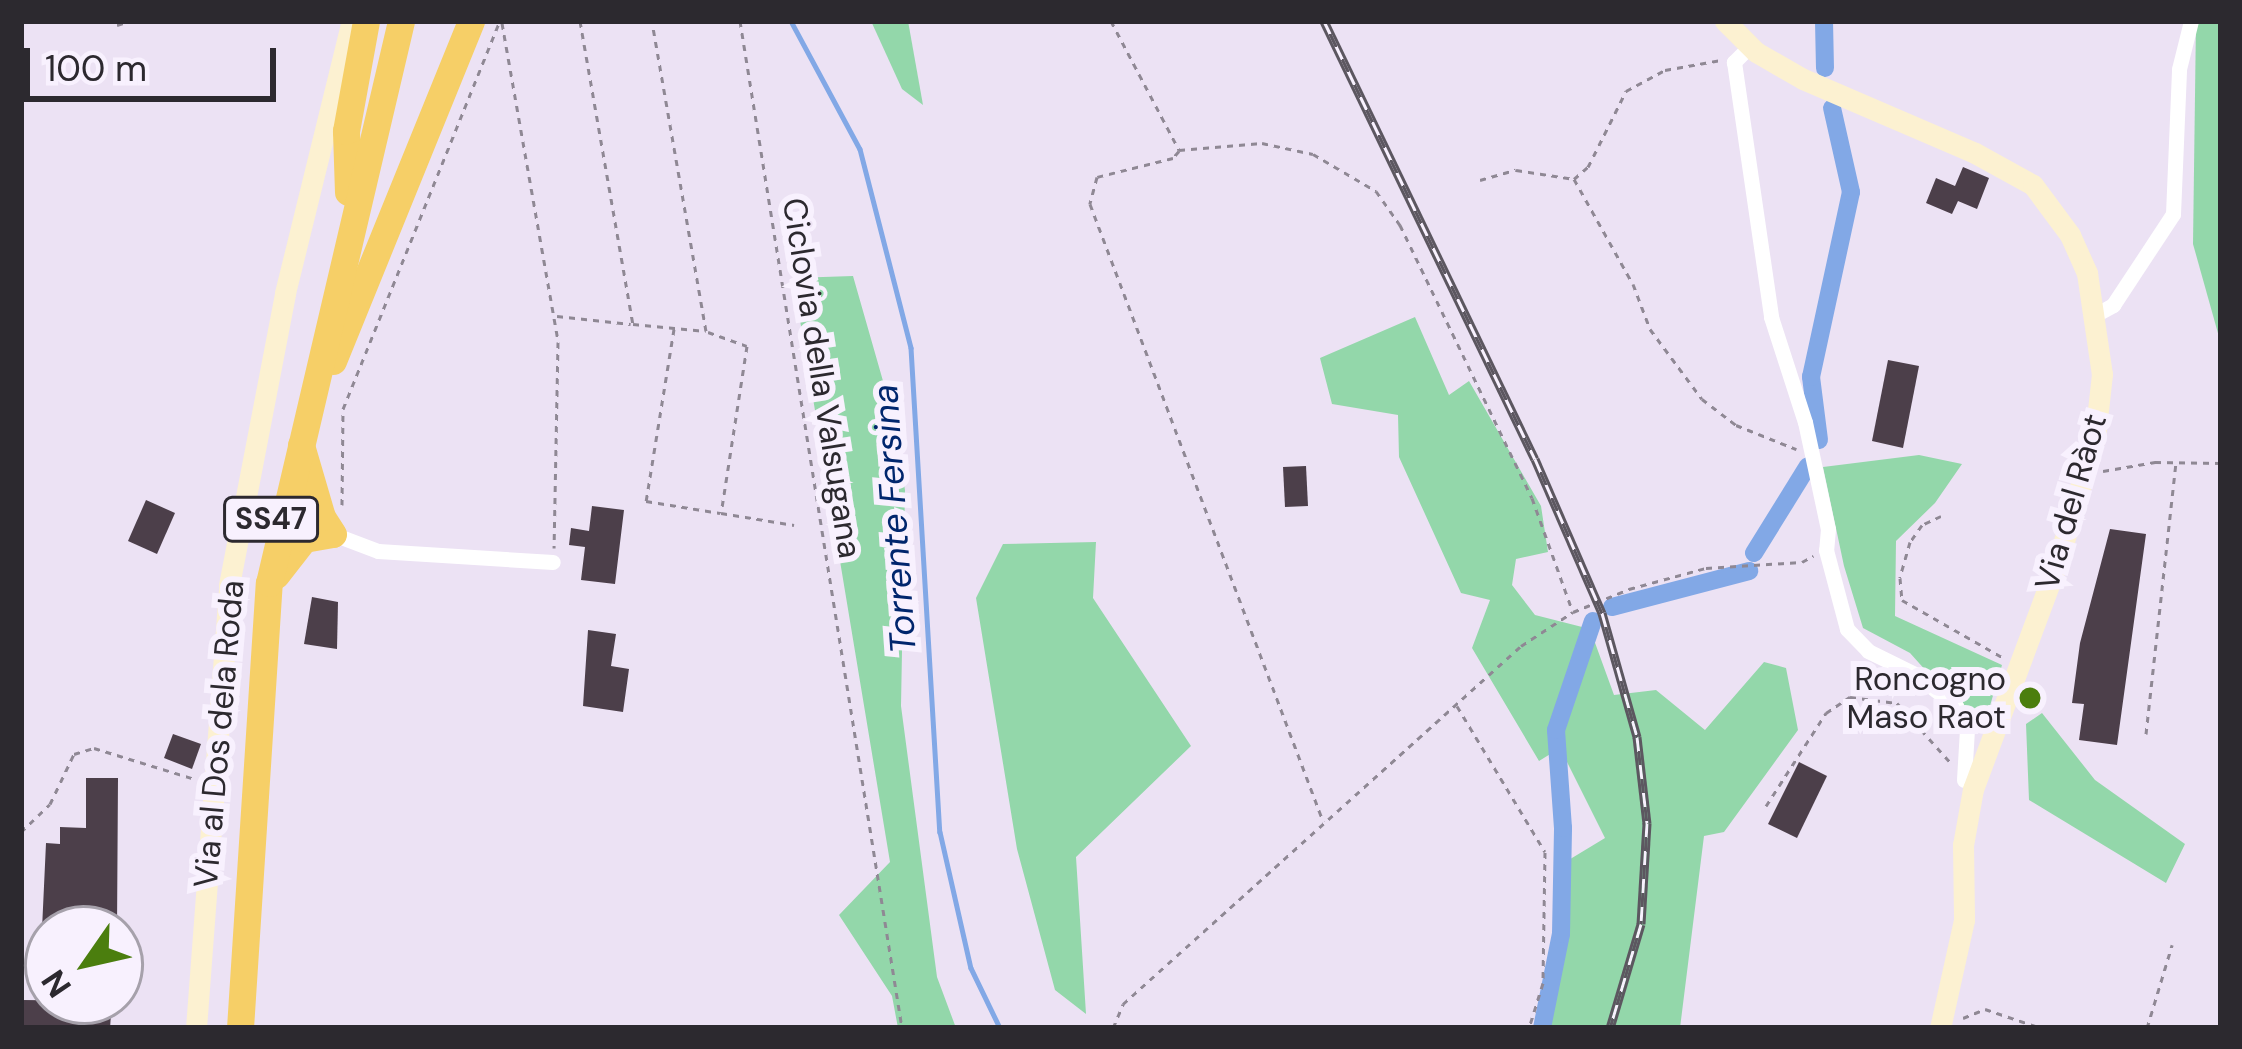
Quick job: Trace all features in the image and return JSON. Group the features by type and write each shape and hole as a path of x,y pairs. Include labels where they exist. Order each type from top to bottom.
{"highway":[{"path":"348,192 346,130 366,21"},
{"name":"SS47","path":"226,1028 250,627 282,464 386,21"},
{"name":"SS47","path":"240,1028 269,583 401,21"},
{"path":"345,538 322,517 301,440 472,21"},
{"path":"269,583 304,539 345,538"}],"street":[{"name":"Via al Dos dela Roda","path":"196,1028 229,585 257,429 352,21"},
{"name":"Via del Ràot","path":"1726,21 1742,54 1975,152 2032,184 2070,235 2087,272 2102,374 2084,474 1973,789 1963,845 1964,920 1940,1028"},
{"path":"2096,316 2113,305 2173,214 2179,69 2191,21"},
{"path":"1742,54 1771,317 1811,452 1828,529 1826,550 1846,629 1868,651 1916,674 1956,706 1967,729 1964,780"},
{"path":"345,538 378,551 553,562"}],"path":[{"path":"117,25 129,21"},
{"path":"501,21 554,315 558,460 553,562"},
{"path":"345,538 343,410 501,21"},
{"path":"580,21 633,324"},
{"path":"652,21 706,331"},
{"name":"Ciclovia della Valsugana","path":"740,21 902,1028"},
{"path":"1111,21 1180,151"},
{"path":"1574,179 1588,166 1626,91 1665,70 1742,54"},
{"path":"1324,823 1090,203 1096,177 1173,158 1180,151 1262,143 1313,154 1376,191 1400,225 1532,498 1573,612"},
{"path":"1480,180 1516,170 1574,179"},
{"path":"1574,179 1633,284 1650,329 1702,399 1736,425 1789,448 1811,452"},
{"path":"554,315 706,331 747,346 722,513"},
{"path":"674,328 646,502 794,525"},
{"path":"2084,474 2176,461 2221,464"},
{"path":"2146,734 2176,461"},
{"path":"1941,516 1922,524 1910,542 1900,578 1901,600 2019,666"},
{"path":"1113,1028 1123,1004 1521,646 1573,612 1706,568 1802,562 1826,550"},
{"path":"1766,806 1826,713 1850,697 1897,703 1964,780"},
{"path":"1456,705 1545,852 1543,982 1529,1028"},
{"path":"21,832 50,804 60,774 74,754 94,748 214,785"},
{"path":"2147,1028 2172,945"},
{"path":"1953,1028 1985,1009 2041,1028"}],"green space":[{"path":"871,21 908,21 923,105 902,89"},
{"path":"2196,21 2221,21 2221,344 2193,244"},
{"path":"853,276 889,402 905,490 901,706 937,977 956,1028 898,1028 892,996 839,915 890,862 793,278"},
{"path":"1415,317 1449,395 1469,381 1541,506 1548,552 1516,559 1512,585 1535,615 1590,629 1614,695 1656,690 1705,730 1764,662 1786,668 1798,730 1724,832 1704,836 1680,1028 1544,1028 1566,947 1567,861 1605,838 1560,748 1539,761 1472,648 1490,600 1461,593 1399,457 1398,415 1332,404 1320,358"},
{"path":"1919,455 1962,464 1935,503 1896,541 1895,616 2002,665 1982,733 1910,653 1863,628 1844,566 1823,467"},
{"path":"1096,542 1093,598 1191,746 1076,857 1086,1014 1055,990 1017,849 976,598 1003,544"},
{"path":"2042,713 2095,780 2185,844 2166,883 2029,800 2026,724"}],"building":[{"path":"1963,167 1989,178 1977,209 1958,201 1952,214 1926,203 1936,178 1955,186"},
{"path":"1888,360 1919,366 1903,448 1872,441"},
{"path":"1306,466 1308,506 1285,507 1283,467"},
{"path":"146,500 175,513 157,554 128,541"},
{"path":"592,506 624,510 615,584 581,580 585,547 569,545 571,528 589,531"},
{"path":"2110,529 2146,534 2117,745 2079,740 2084,704 2072,703 2080,643"},
{"path":"312,597 338,602 337,649 304,644"},
{"path":"588,630 616,634 611,666 629,669 623,712 583,706"},
{"path":"173,734 201,744 192,769 164,758"},
{"path":"1799,762 1827,776 1797,838 1768,824"},
{"path":"86,778 118,778 117,905 43,905 46,843 60,844 60,827 86,828"},
{"path":"22,1000 24,1025 110,1025 110,1028 21,1028"}],"waterway":[{"name":"Torrente Fersina","path":"791,21 860,149 911,348 940,832 971,968 1000,1028"},
{"path":"1824,21 1825,68"},
{"path":"1819,440 1811,377 1851,192 1832,108"},
{"path":"1754,553 1808,466"},
{"path":"1612,607 1749,571"},
{"path":"1542,1028 1561,934 1563,828 1556,730 1593,621"}],"railway":[{"path":"1324,21 1535,459 1602,613 1637,737 1647,823 1641,924 1610,1028"}],"place":[{"name":"Roncogno Maso Raot","path":"2030,698"}]}
